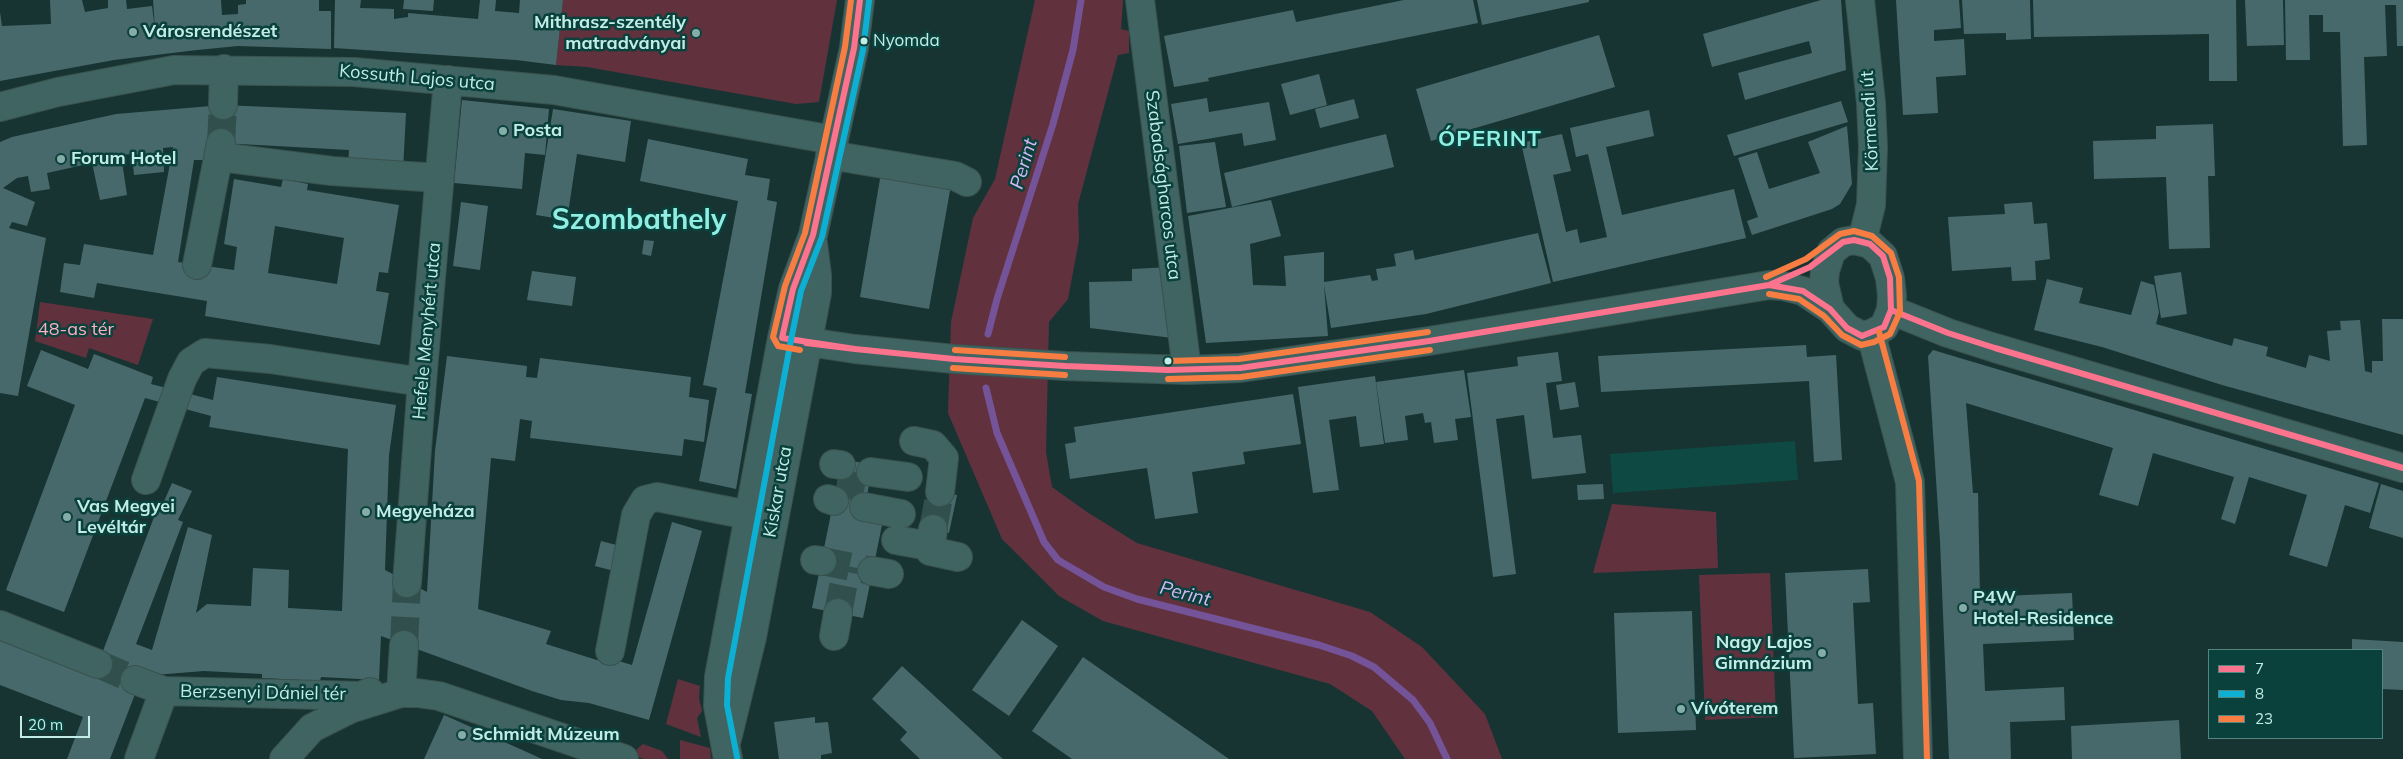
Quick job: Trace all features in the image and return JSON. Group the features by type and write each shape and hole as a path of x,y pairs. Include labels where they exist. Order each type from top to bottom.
{"street":[{"name":"Kiskar utca","path":"727,753 717,691 734,588 748,515 794,340 818,284 813,235 854,48 860,0"},
{"name":"Szabadságharcos utca","path":"1140,0 1187,370"},
{"name":"Körmendi út","path":"1860,0 1871,102 1873,147 1871,205 1862,241"},
{"name":"Kossuth Lajos utca","path":"0,107 58,92 174,70 224,69 354,72 572,93 832,148 955,176 967,182"},
{"path":"223,105 224,69"},
{"name":"Hefele Menyhért utca","path":"407,583 448,80"},
{"path":"197,264 220,150 332,171 439,178"},
{"path":"794,340 954,359 1065,366 1187,370 1240,368 1419,342 1769,285 1803,291 1830,309 1840,322 1854,334 1862,336 1871,334 1884,327 1891,310 1890,278 1883,256 1870,244 1862,241 1843,242 1810,267 1769,285"},
{"path":"1830,309 1824,283 1825,271 1831,252"},
{"path":"1891,310 1957,336 2403,468"},
{"path":"1871,334 1910,482 1918,759"},
{"name":"Kiskar utca","path":"727,753 752,637 794,340"},
{"path":"146,480 182,379 190,362 205,353 270,359 422,382"},
{"path":"914,441 933,445 944,458 940,492"},
{"path":"902,507 868,489 902,507 931,537 930,551 959,549"},
{"path":"610,651 636,514 645,500 657,496 748,515"},
{"path":"734,588 740,624 748,635 752,637"},
{"path":"0,625 98,664"},
{"path":"404,645 401,685 439,696 624,759"},
{"path":"135,680 164,691"},
{"name":"Berzsenyi Dániel tér","path":"139,759 164,691 361,696 401,685"},
{"name":"Berzsenyi Dániel tér","path":"284,759 312,728 401,685"}],"shaded area":[{"path":"1795,441 1798,480 1613,493 1610,454"}],"green space":[{"name":"Mithrasz-szentély matradványai","path":"563,0 837,0 819,102 796,104 587,67 556,65"},
{"path":"1035,0 1123,0 1121,29 1129,31 1129,53 1118,55 1078,204 1079,240 1068,299 1049,322 1046,452 1052,487 1087,512 1137,543 1370,612 1422,647 1485,714 1502,759 1405,759 1372,711 1330,684 1103,621 1059,596 1002,539 948,413 951,322 973,218 995,179"},
{"name":"48-as tér","path":"40,302 153,319 138,365 89,348 86,358 35,341"},
{"path":"1612,504 1716,512 1718,568 1593,573"},
{"path":"1770,573 1776,717 1705,720 1699,575"},
{"path":"678,679 700,686 699,698 702,711 697,718 701,737 666,724"},
{"path":"680,740 710,748 711,759 680,759"},
{"path":"643,744 662,751 668,759 644,759 635,756 637,749"}],"building":[{"path":"50,0 82,0 85,12 108,8 108,0 126,0 127,9 152,6 155,29 153,0 221,0 222,15 238,14 238,5 246,4 246,0 319,0 319,11 331,11 331,49 238,46 114,60 0,81 0,12 2,26 51,24"},
{"path":"335,0 361,0 360,8 394,9 394,19 408,17 408,13 478,19 480,0 496,0 495,11 519,13 520,0 563,0 556,65 516,60 334,48"},
{"path":"404,0 434,0 433,11 403,9"},
{"path":"1404,0 1473,0 1478,23 1208,78 1209,81 1174,87 1164,36 1293,10 1296,22"},
{"path":"1477,0 1589,0 1589,2 1482,25"},
{"path":"1821,0 1841,0 1846,70 1745,100 1738,73 1812,53 1809,41 1712,67 1703,34"},
{"path":"1896,0 1959,0 1961,28 1934,30 1934,41 1964,39 1966,75 1936,77 1938,113 1903,115"},
{"path":"1962,0 2030,0 2031,39 2006,40 2006,33 1964,34"},
{"path":"2033,0 2236,0 2237,81 2209,81 2209,34 2034,37"},
{"path":"2245,0 2283,0 2284,45 2247,46"},
{"path":"2285,0 2403,0 2403,46 2397,46 2396,5 2385,5 2387,56 2364,57 2367,145 2343,146 2340,32 2323,32 2323,15 2309,15 2310,60 2286,60"},
{"path":"1599,35 1615,87 1431,141 1416,89"},
{"path":"1319,74 1327,105 1290,115 1281,84"},
{"path":"1207,98 1209,112 1269,102 1276,140 1244,146 1242,133 1178,144 1171,104"},
{"path":"1354,99 1359,118 1320,128 1315,109"},
{"name":"Posta","path":"462,100 549,109 545,155 525,153 522,189 454,183"},
{"path":"1841,101 1848,122 1734,156 1727,135"},
{"path":"223,105 406,113 403,170 348,167 349,150 221,143 209,160 194,160 178,262 234,270 237,247 224,244 234,179 281,187 283,179 308,184 307,190 399,205 388,273 379,272 376,291 389,293 380,345 205,316 207,301 97,283 94,298 60,292 64,263 80,265 84,244 153,255 173,147 163,148 164,172 134,175 132,154 121,155 127,195 100,200 92,163 47,173 50,189 31,192 28,176 17,178 3,188 35,202 27,226 12,222 9,228 46,238 18,396 0,393 0,142 12,137 116,114","holes":["275,226 344,238 337,284 268,273"]},
{"path":"553,109 631,121 625,162 577,154 567,220 536,215"},
{"path":"1649,110 1654,136 1606,147 1622,215 1734,189 1746,238 1553,282 1521,143 1562,134 1571,171 1553,175 1566,232 1577,229 1580,243 1607,237 1588,154 1576,157 1570,128"},
{"path":"2213,124 2215,176 2208,176 2210,248 2169,249 2166,177 2094,179 2093,141 2156,139 2156,126"},
{"path":"1847,126 1852,184 1840,204 1832,209 1752,235 1747,221 1758,217 1738,158 1757,152 1769,189 1820,173 1808,142"},
{"path":"1386,134 1394,167 1232,207 1224,173"},
{"path":"648,139 748,159 745,175 770,179 767,200 777,202 745,393 752,394 736,489 699,481 717,388 703,385 738,201 640,181"},
{"path":"1215,142 1226,207 1187,213 1179,146"},
{"path":"881,173 951,185 929,309 860,297"},
{"path":"1271,200 1281,236 1250,244 1253,285 1286,286 1284,256 1324,252 1324,282 1370,275 1372,281 1378,280 1376,269 1396,266 1394,254 1413,250 1415,260 1538,233 1551,283 1426,314 1331,328 1324,285 1328,336 1206,343 1188,216"},
{"path":"461,202 488,206 480,270 453,266"},
{"path":"2032,202 2034,224 2047,223 2050,259 2035,261 2036,280 2012,281 2011,267 1952,271 1948,217 2005,214 2004,204"},
{"path":"644,240 654,241 651,256 642,254"},
{"path":"1171,267 1173,338 1090,328 1089,282 1132,281 1132,269"},
{"path":"532,271 576,277 572,306 527,300"},
{"path":"2181,272 2187,314 2161,318 2154,276"},
{"path":"2047,279 2083,288 2079,303 2131,315 2141,281 2154,285 2159,312 2156,324 2232,346 2234,338 2268,347 2266,356 2306,368 2309,355 2330,361 2327,331 2341,330 2340,321 2360,320 2365,371 2372,373 2372,361 2383,361 2382,319 2403,319 2403,435 2222,385 2102,347 2034,330"},
{"path":"1806,345 1807,357 1836,355 1842,460 1814,462 1809,381 1601,392 1598,356"},
{"path":"41,350 88,369 94,354 153,377 151,384 213,400 217,377 396,405 389,455 385,570 427,592 435,451 447,356 527,366 526,377 537,378 540,358 691,377 689,397 709,400 704,442 684,439 682,456 530,438 532,421 520,419 515,461 491,458 478,609 551,631 546,644 600,661 602,656 632,665 672,522 702,531 649,720 589,703 561,700 532,691 381,636 379,680 321,677 320,681 262,678 262,674 204,671 142,676 110,759 67,759 83,717 0,685 0,635 98,664 156,512 159,513 172,483 192,491 178,520 183,522 136,644 152,650 188,527 212,535 196,613 207,604 251,606 253,568 289,570 288,608 342,611 348,449 209,427 211,416 145,398 64,612 6,590 75,405 27,386"},
{"path":"1933,350 2379,483 2370,513 2345,505 2327,567 2289,555 2307,495 2249,477 2235,524 2221,519 2234,477 2153,453 2138,506 2099,495 2113,448 1966,403 1973,493 1978,493 1980,597 2072,593 2074,640 1983,644 1985,691 2064,687 2065,720 2010,722 2011,759 1949,759 1940,541 1928,356"},
{"path":"1558,352 1562,381 1546,383 1553,438 1581,435 1586,473 1532,479 1524,415 1496,419 1516,574 1493,577 1467,373 1518,366 1517,357"},
{"path":"1464,370 1471,417 1455,419 1458,440 1434,443 1431,422 1425,423 1423,413 1405,416 1408,440 1385,443 1376,382"},
{"path":"1375,376 1384,444 1360,447 1356,416 1329,420 1339,490 1313,493 1298,387"},
{"path":"1575,382 1579,407 1560,410 1556,385"},
{"path":"1293,394 1301,444 1243,452 1245,464 1192,472 1198,513 1155,519 1147,468 1070,479 1065,444 1076,442 1074,427"},
{"path":"842,459 873,465 862,520 882,525 863,618 812,608"},
{"path":"1603,484 1604,499 1578,500 1577,485"},
{"path":"2381,484 2403,491 2403,538 2369,528"},
{"path":"930,490 957,495 949,533 923,527"},
{"path":"601,541 624,547 618,572 595,566"},
{"name":"Nagy Lajos Gimnázium","path":"1868,569 1870,602 1853,603 1858,704 1873,703 1876,754 1794,758 1785,573"},
{"path":"1692,611 1696,730 1618,733 1614,613"},
{"path":"1022,620 1058,646 1009,716 972,690"},
{"path":"2352,639 2403,642 2403,690 2383,689 2383,649 2352,649"},
{"path":"1083,657 1229,759 1072,759 1032,731"},
{"path":"902,666 1003,759 920,759 900,740 907,732 872,699"},
{"name":"Schmidt Múzeum","path":"444,715 529,753 542,759 424,759"},
{"path":"815,717 815,723 828,722 832,753 821,755 821,759 779,759 774,722"},
{"path":"2179,720 2181,759 2072,759 2071,726"}],"waterway":[{"name":"Perint","path":"988,334 997,299 1053,124 1073,50 1081,0"},
{"name":"Perint","path":"986,388 997,433 1044,542 1058,560 1104,587 1137,599 1319,645 1352,656 1374,667 1413,700 1430,723 1447,759"}],"tunnel":[{"path":"221,143 223,105"},
{"path":"837,483 868,489"},
{"path":"933,529 940,492"},
{"path":"822,561 872,571"},
{"path":"838,613 847,566"},
{"path":"404,645 407,583"},
{"path":"98,664 135,680"}],"transit line":[{"name":"23","path":"800,350 778,346 773,337 785,286 805,233 845,47 851,0"},
{"name":"7","path":"855,349 782,338 793,289 813,235 854,48 860,0"},
{"name":"8","path":"737,757 727,705 728,678 801,291 822,237 863,50 869,1"},
{"name":"23","path":"1766,277 1806,259 1840,234 1854,231 1872,236 1891,253 1899,277 1900,312 1890,334 1874,342 1861,345 1842,335 1824,316 1799,299 1769,294"},
{"name":"7","path":"1854,240 1870,244 1883,256 1890,278 1891,310 1884,327 1862,336 1847,328 1830,309 1803,291 1769,285 1810,267 1843,242 1854,240"},
{"name":"7","path":"1429,341 1769,285"},
{"name":"7","path":"1429,341 1769,285"},
{"name":"7","path":"1891,310 1948,333 1995,348 2403,468"},
{"name":"23","path":"1168,361 1239,359 1428,332"},
{"name":"23","path":"1879,332 1919,481 1927,759"},
{"name":"7","path":"1240,368 1429,341"},
{"name":"7","path":"806,343 855,349"},
{"name":"7","path":"855,349 954,359"},
{"name":"7","path":"855,349 954,359"},
{"name":"23","path":"955,350 1065,357"},
{"name":"23","path":"1168,379 1241,377 1430,350"},
{"name":"7","path":"954,359 1065,366"},
{"name":"7","path":"1065,366 1168,370"},
{"name":"7","path":"1065,366 1168,370"},
{"name":"23","path":"953,368 1065,375"},
{"name":"7","path":"1168,370 1240,368"},
{"name":"7","path":"1168,370 1240,368"}],"place":[{"name":"Városrendészet","path":"133,32"},
{"name":"Mithrasz-szentély matradványai","path":"696,33"},
{"name":"Nyomda","path":"864,41"},
{"name":"Posta","path":"503,131"},
{"name":"Forum Hotel","path":"61,159"},
{"name":"Megyeháza","path":"366,512"},
{"name":"Vas Megyei Levéltár","path":"67,517"},
{"name":"P4W Hotel-Residence","path":"1963,608"},
{"name":"Nagy Lajos Gimnázium","path":"1822,653"},
{"name":"Vívóterem","path":"1681,709"},
{"name":"Schmidt Múzeum","path":"462,735"}],"district":[{"name":"ÓPERINT","path":"1490,139"},
{"name":"Szombathely","path":"639,221"}]}
